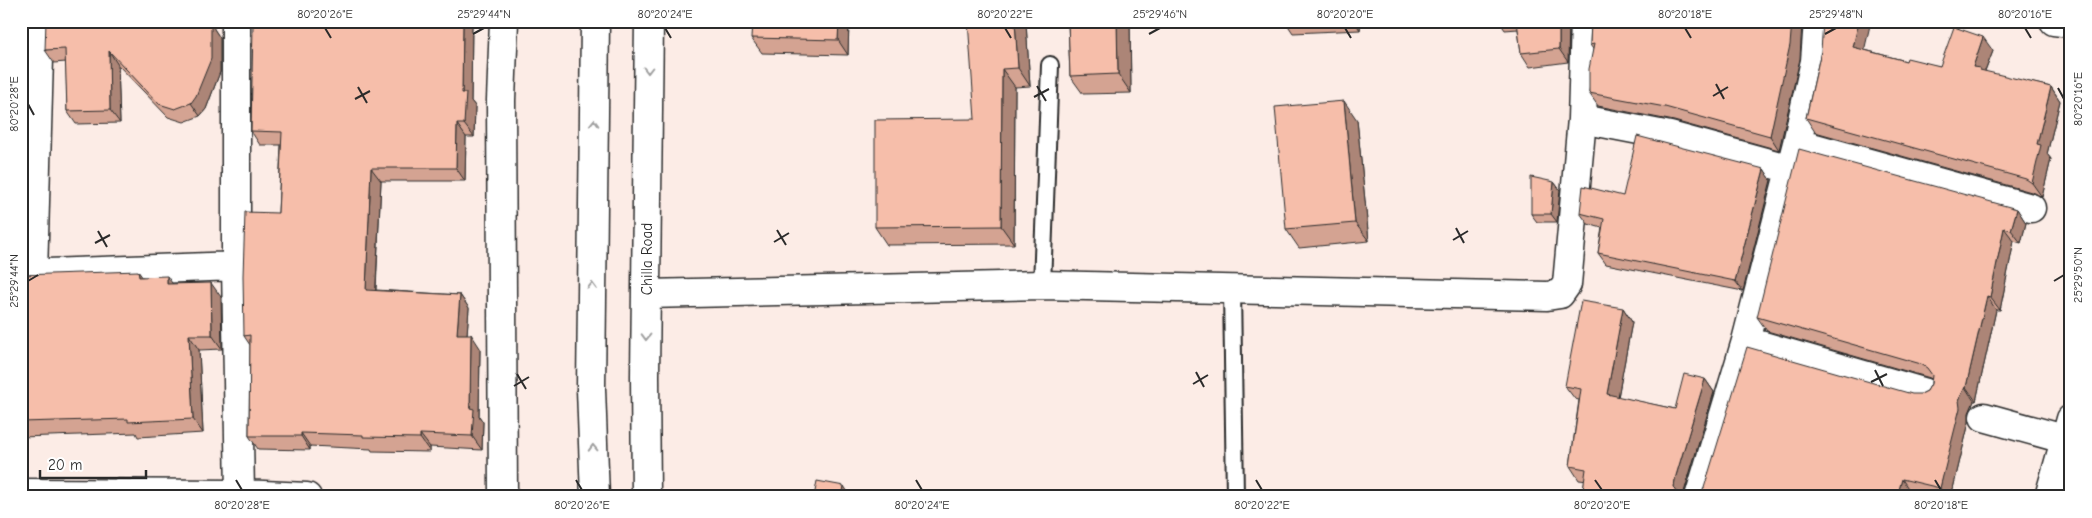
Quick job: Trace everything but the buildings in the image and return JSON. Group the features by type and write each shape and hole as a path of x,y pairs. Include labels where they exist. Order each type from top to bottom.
{"street":[{"path":"40,21 29,124 27,274 236,266"},
{"path":"236,21 236,266 240,494"},
{"path":"503,497 501,100 504,21"},
{"path":"595,21 591,389 595,497"},
{"name":"Chilla Road","path":"646,497 649,21"},
{"path":"646,294 1042,285 1547,296 1560,294 1567,284 1582,120 1585,21"},
{"path":"1699,497 1746,341 1797,143 1815,61 1818,21"},
{"path":"2054,21 2071,23"},
{"path":"1582,120 1670,136 1790,169"},
{"path":"1797,143 2030,208"},
{"path":"1746,341 1926,393"},
{"path":"1984,417 2069,433 2049,497"},
{"path":"21,493 240,494 307,497"}],"lane":[{"path":"1042,285 1050,65"},
{"path":"1232,289 1235,497"}]}
